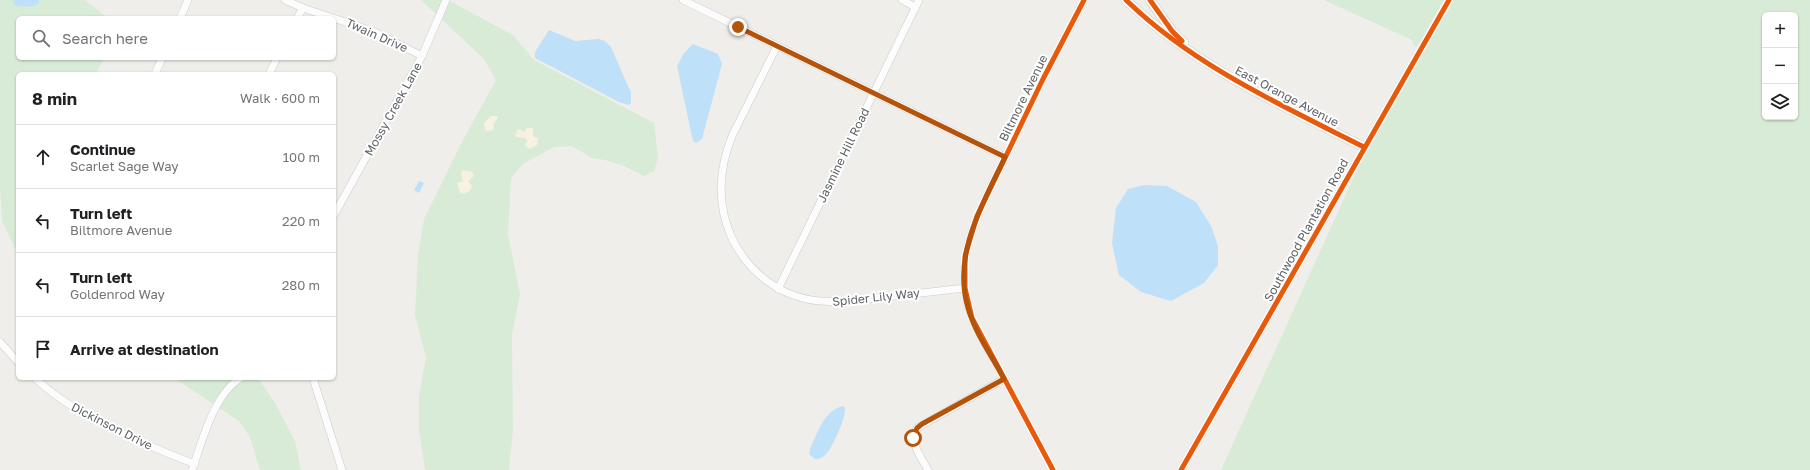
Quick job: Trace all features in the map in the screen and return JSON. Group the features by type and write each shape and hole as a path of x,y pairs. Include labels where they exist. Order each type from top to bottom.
{"street":[{"path":"181,16 188,0"},
{"name":"Twain Drive","path":"285,0 327,16"},
{"name":"Mossy Creek Lane","path":"336,211 422,56 446,0"},
{"path":"683,0 1005,157"},
{"path":"902,0 917,4"},
{"name":"Biltmore Avenue","path":"1053,470 972,318 964,288 966,256 971,231 1005,157 1084,0"},
{"name":"East Orange Avenue","path":"1126,0 1172,40 1202,60 1268,99 1364,147"},
{"name":"East Orange Avenue","path":"1150,0 1172,32 1202,60"},
{"name":"Southwood Plantation Road","path":"1181,470 1449,0"},
{"name":"Jasmine Hill Road","path":"778,289 917,4"},
{"path":"299,16 303,8"},
{"name":"Twain Drive","path":"336,19 375,32 422,56"},
{"name":"Spider Lily Way","path":"776,46 726,150 721,196 722,209 728,228 740,253 758,274 778,289 799,298 828,302 964,288"},
{"path":"155,72 161,60"},
{"path":"270,72 276,60"},
{"path":"0,342 16,360"},
{"path":"928,470 914,443 913,438 917,428 1004,379"},
{"name":"Dickinson Drive","path":"37,380 61,399 83,412 194,467"},
{"path":"194,467 215,408 234,382 238,380"},
{"path":"314,380 342,470"}],"green space":[{"path":"0,0 85,0 105,16 16,16 16,60 103,60 97,72 16,72 16,250 2,222 0,185"},
{"path":"421,0 448,0 513,35 534,60 654,123 658,158 654,171 644,176 622,165 592,158 572,146 554,147 523,164 511,178 508,234 520,294 512,334 513,430 509,470 425,470 419,430 419,397 426,357 415,316 418,255 424,219 462,142 496,80 484,59"},
{"path":"1324,0 1444,0 1417,47 1414,46 1412,40"},
{"path":"1453,0 1810,0 1810,470 1221,470 1362,159"},
{"path":"177,380 259,380 275,403 295,441 301,470 260,470 250,437 239,421"}],"sand":[{"path":"491,116 496,116 498,118 493,124 494,129 491,131 485,130 484,123"},
{"path":"526,128 533,128 533,136 538,138 537,145 530,149 525,146 527,141 526,138 516,137 515,135 518,129 525,132"},
{"path":"462,170 472,172 474,176 468,181 472,186 470,191 464,194 460,193 457,183 463,181 461,175"}],"water":[{"path":"13,0 39,0 39,3 37,5 27,7 14,5"},
{"path":"549,30 575,41 599,39 605,41 611,47 631,93 631,103 629,105 619,102 535,58 535,52"},
{"path":"693,44 718,54 722,64 702,139 696,143 693,141 677,66 684,53"},
{"path":"419,181 424,183 419,193 414,190"},
{"path":"1144,185 1167,186 1196,202 1211,226 1218,246 1218,265 1204,283 1171,301 1141,292 1119,275 1112,243 1116,208 1128,189"},
{"path":"843,406 845,408 845,412 832,445 824,456 815,459 809,454 822,423 831,412 836,408"}],"cycle path":[{"path":"1053,470 972,318 965,288 965,256 977,216 1043,79 1084,0"},
{"path":"1126,0 1152,24 1209,64 1301,116 1364,147"},
{"path":"1150,0 1172,31 1182,41"},
{"path":"1181,470 1449,0"}],"route":[{"path":"738,27 1005,157 971,231 968,242 964,278 964,288 968,308 977,330 1004,379 922,424 917,428 913,438"}]}
